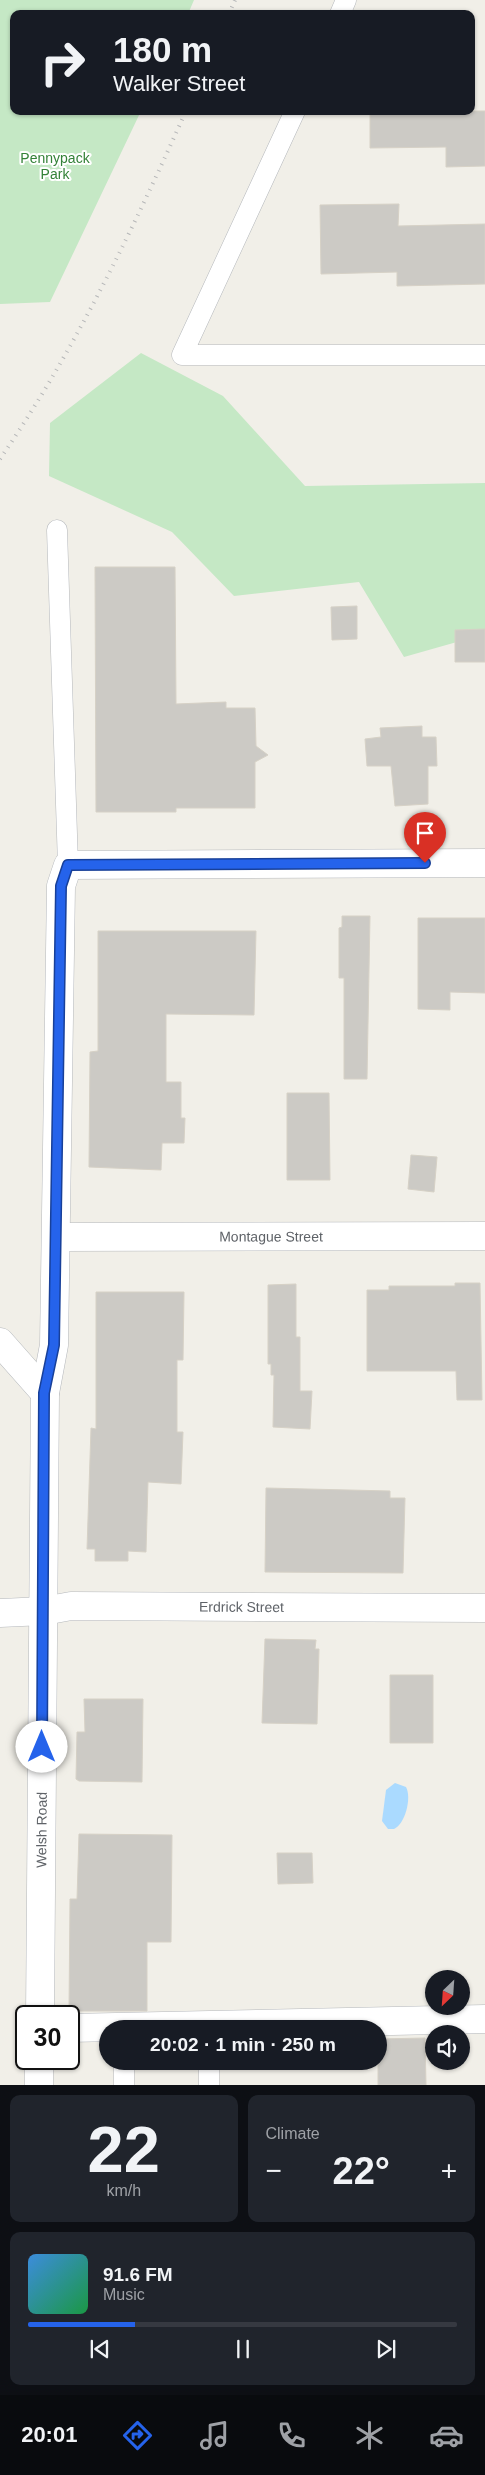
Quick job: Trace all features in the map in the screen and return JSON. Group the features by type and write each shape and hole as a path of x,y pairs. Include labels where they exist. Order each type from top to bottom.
{"street":[{"path":"68,865 485,863"},
{"name":"Welsh Road","path":"40,2005 44,1393 54,1345 61,886 68,865"},
{"name":"Montague Street","path":"57,1237 485,1236"},
{"path":"0,1342 44,1393"},
{"name":"Erdrick Street","path":"0,1613 44,1611 72,1606 485,1608"},
{"path":"387,2022 485,2019"},
{"path":"80,2028 99,2027"},
{"path":"39,2070 39,2085"}],"lane":[{"path":"293,115 182,355 485,355"},
{"path":"57,530 68,865"},
{"path":"124,2070 124,2085"},
{"path":"209,2070 209,2085"}],"green space":[{"name":"Pennypack Park","path":"0,0 194,0 190,10 10,10 10,115 139,115 50,302 0,304"},
{"path":"141,353 223,396 305,486 485,483 485,634 404,657 359,582 234,596 172,532 49,476 50,423"}],"water":[{"path":"395,1783 406,1787 408,1804 398,1826 394,1829 388,1829 382,1821 386,1790"}],"building":[{"path":"475,111 485,111 485,166 446,167 446,147 370,148 370,115 475,115"},
{"path":"399,204 398,226 485,224 485,284 397,286 397,272 321,274 320,205"},
{"path":"95,567 175,567 176,704 226,702 226,708 255,708 256,746 268,755 255,762 255,808 176,808 176,812 96,812"},
{"path":"357,606 357,639 332,640 331,607"},
{"path":"485,629 485,662 455,662 455,630"},
{"path":"422,726 422,737 436,737 437,766 428,766 428,804 395,806 391,766 367,766 365,739 381,737 380,728"},
{"path":"342,916 370,916 367,1079 344,1079 344,978 339,978 339,928 342,927"},
{"path":"418,918 485,918 485,993 450,992 450,1010 418,1009"},
{"path":"98,931 256,931 254,1015 166,1014 166,1082 181,1082 181,1118 185,1118 184,1143 162,1143 161,1170 89,1167 90,1052 98,1051"},
{"path":"287,1093 329,1093 330,1180 287,1180"},
{"path":"411,1155 437,1157 434,1192 408,1189"},
{"path":"455,1283 480,1283 482,1400 457,1400 456,1371 367,1371 367,1290 389,1290 389,1286 455,1286"},
{"path":"296,1284 296,1337 300,1337 300,1391 312,1391 310,1429 273,1427 274,1375 271,1375 271,1364 268,1364 268,1285"},
{"path":"96,1292 184,1292 183,1360 177,1360 177,1432 183,1432 181,1484 148,1482 146,1552 128,1551 128,1561 95,1561 95,1549 87,1549 91,1428 96,1429"},
{"path":"266,1488 390,1491 390,1498 405,1498 403,1573 265,1572"},
{"path":"265,1639 316,1640 315,1649 319,1649 317,1724 262,1723"},
{"path":"390,1675 433,1675 433,1743 390,1743"},
{"path":"84,1699 143,1699 142,1782 79,1781 76,1779 77,1732 85,1732"},
{"path":"79,1834 172,1835 171,1942 147,1942 147,2011 80,2011 80,2005 69,2005 70,1899 77,1899"},
{"path":"277,1853 312,1853 313,1883 278,1884"},
{"path":"425,2038 426,2085 378,2085 378,2070 387,2070 387,2039"}],"railway":[{"path":"231,10 235,0"},
{"path":"0,459 78,333 145,201 184,115"}],"route":[{"path":"42,1747 44,1393 54,1345 61,886 68,865 425,863"}]}
